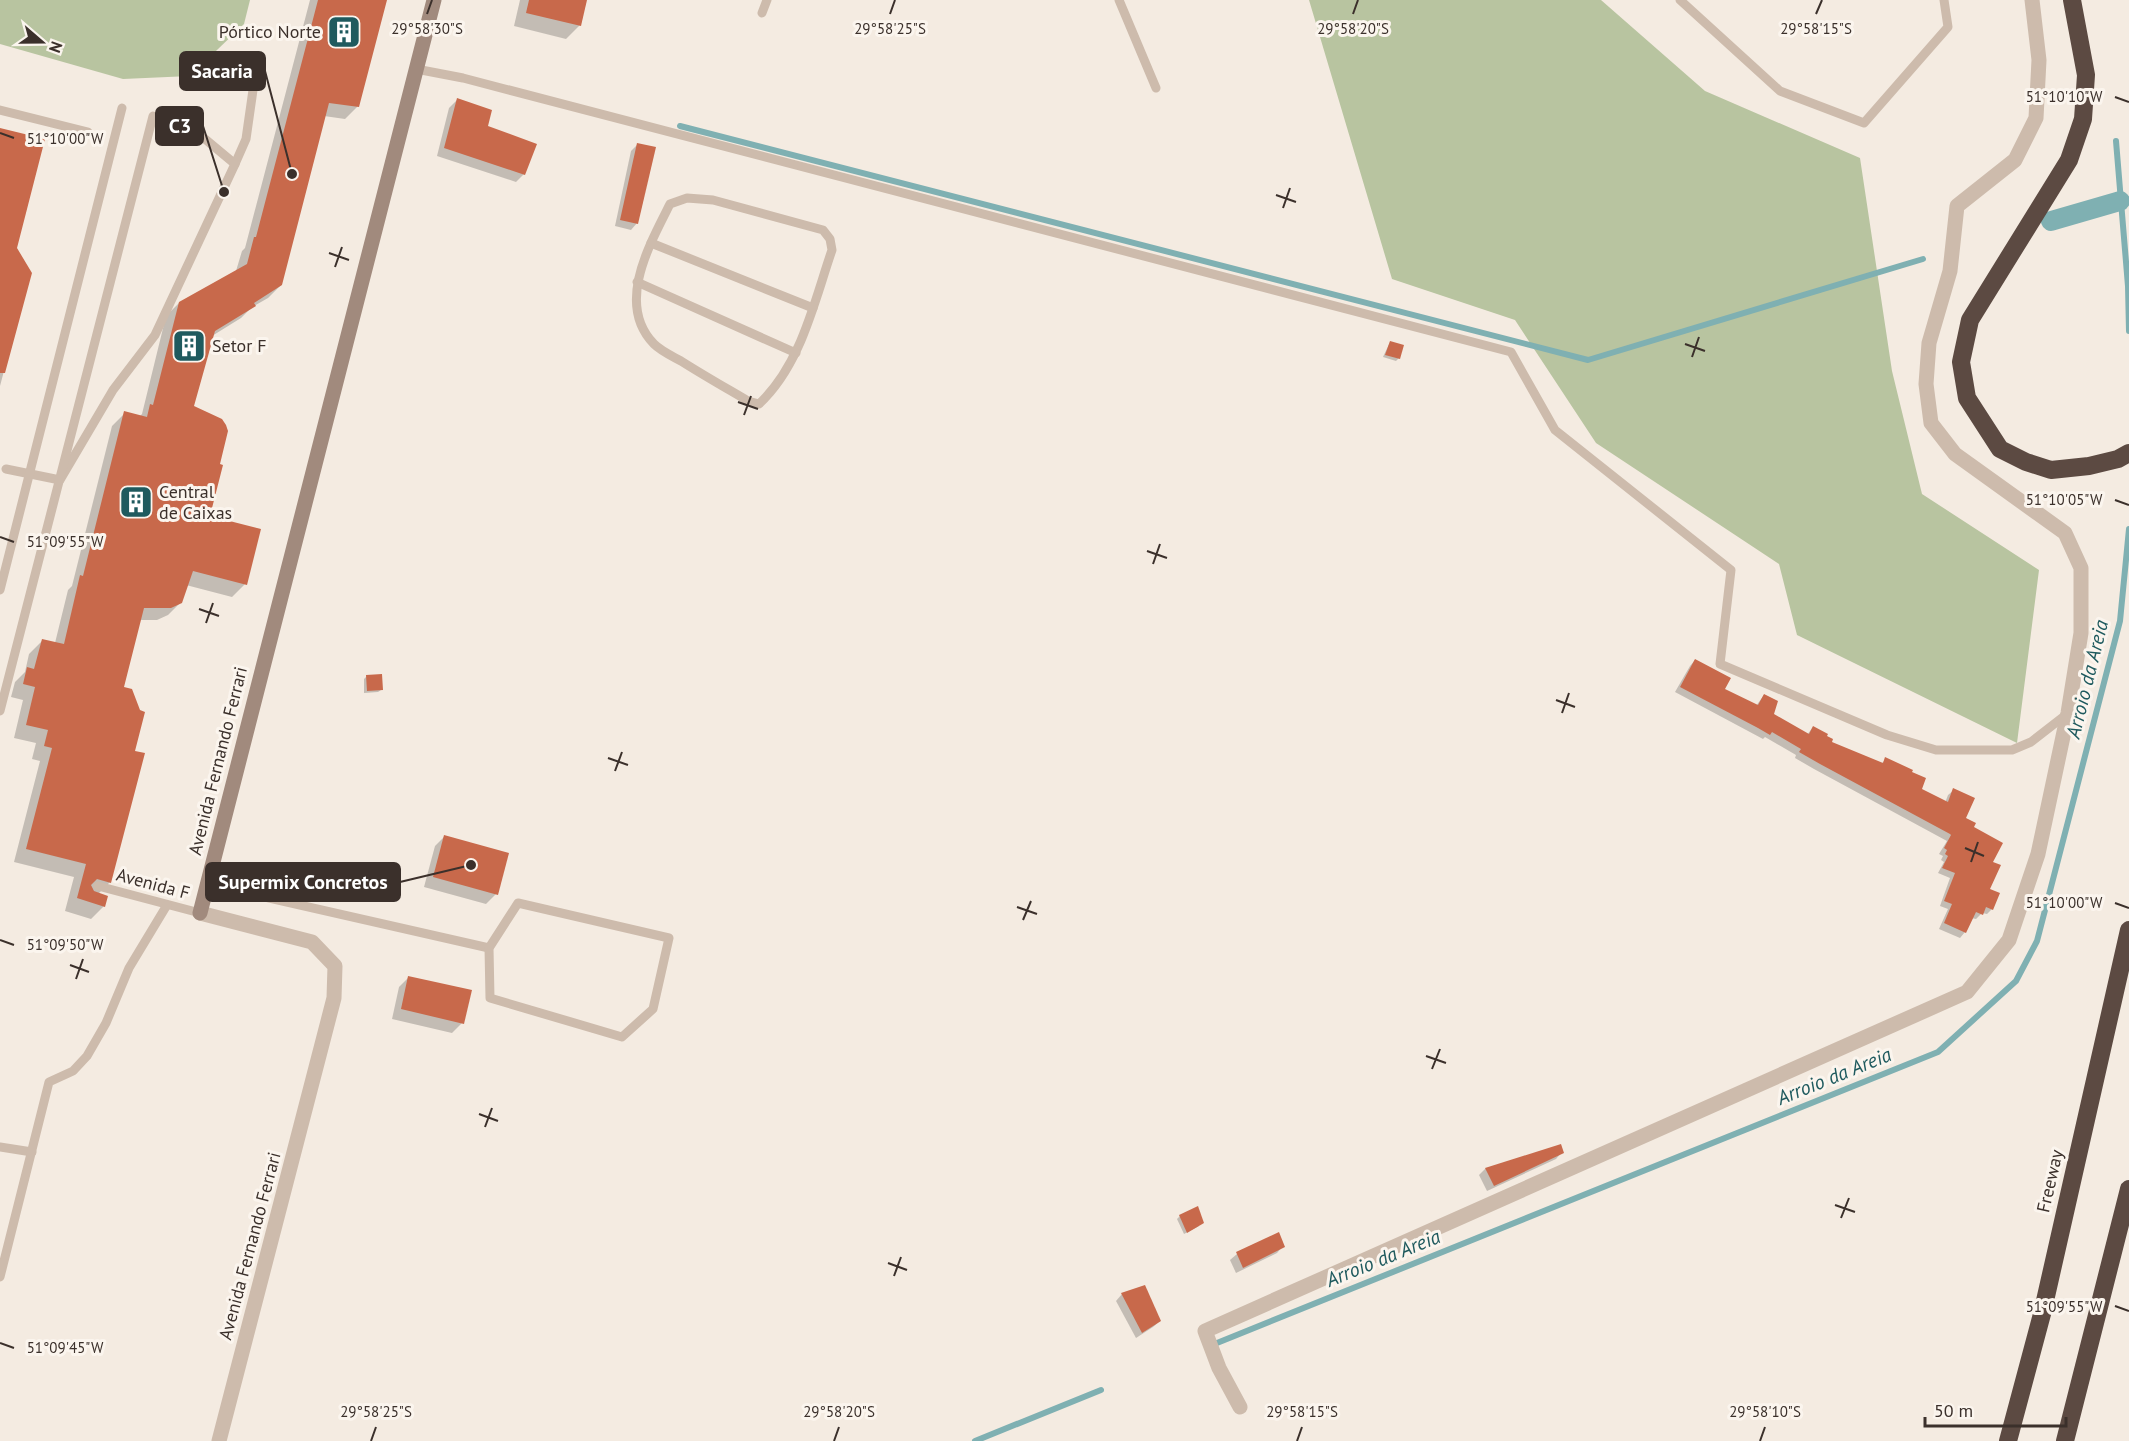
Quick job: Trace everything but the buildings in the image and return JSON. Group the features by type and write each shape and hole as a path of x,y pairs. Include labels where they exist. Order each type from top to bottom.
{"highway":[{"path":"2072,0 2086,75 2083,119 2069,160 1970,320 1961,362 1967,398 2000,449 2026,462 2051,470 2089,466 2118,459 2129,453"},
{"name":"Freeway","path":"2008,1441 2042,1314 2129,930"},
{"path":"2065,1441 2129,1189"}],"street":[{"name":"Avenida Fernando Ferrari","path":"219,1441 334,998 335,966 312,942 200,913 434,0"},
{"path":"1240,1407 1219,1368 1205,1331 1967,992 2009,940 2038,854 2068,713 2081,633 2081,568 2065,533 1955,454 1931,423 1926,384 1929,343 1950,271 1956,206 2015,160 2036,118 2039,60 2032,0"}],"lane":[{"path":"762,13 767,0"},
{"path":"1119,0 1156,88"},
{"path":"1680,0 1780,91 1864,123 1948,27 1944,0"},
{"path":"416,69 463,78 1511,352 1555,430 1731,570 1720,664 1887,735 1936,750 2012,750 2031,742 2068,713"},
{"path":"60,480 113,390 155,335 246,139 254,83"},
{"path":"0,590 122,108"},
{"path":"0,110 88,132"},
{"path":"175,114 235,164"},
{"path":"0,711 153,116"},
{"path":"687,198 713,200 822,230 830,239 832,250 796,353 770,393 759,404 748,401 656,346 643,331 638,307 637,282 651,243 670,204 687,198"},
{"path":"651,243 813,308"},
{"path":"637,282 796,353"},
{"path":"6,469 60,480"},
{"path":"207,884 489,948"},
{"name":"Avenida F","path":"98,886 200,913"},
{"path":"518,903 669,938 653,1009 622,1037 490,998 489,948 518,903"},
{"path":"0,1277 49,1082 73,1071 87,1056 110,1015 129,968 167,905"},
{"path":"0,1147 32,1152"}],"green space":[{"path":"0,0 250,0 244,24 190,76 123,79 0,44"},
{"path":"1309,0 1601,0 1705,91 1860,158 1892,371 1922,494 2039,570 2017,743 1797,635 1779,564 1596,443 1515,320 1392,279"}],"waterway":[{"path":"680,126 1588,360 1923,259"},
{"name":"Arroio da Areia","path":"2116,141 2128,286 2129,331"},
{"path":"2051,221 2120,201"},
{"name":"Arroio da Areia","path":"1212,1345 1938,1052 2016,981 2037,941 2120,621 2129,529"},
{"name":"Arroio da Areia","path":"975,1441 1101,1390"}],"place":[{"name":"Pórtico Norte","path":"344,32"},
{"name":"Sacaria","path":"292,174"},
{"name":"C3","path":"224,192"},
{"name":"Setor F","path":"189,346"},
{"name":"Central de Caixas","path":"136,502"},
{"name":"Supermix Concretos","path":"471,865"}]}
